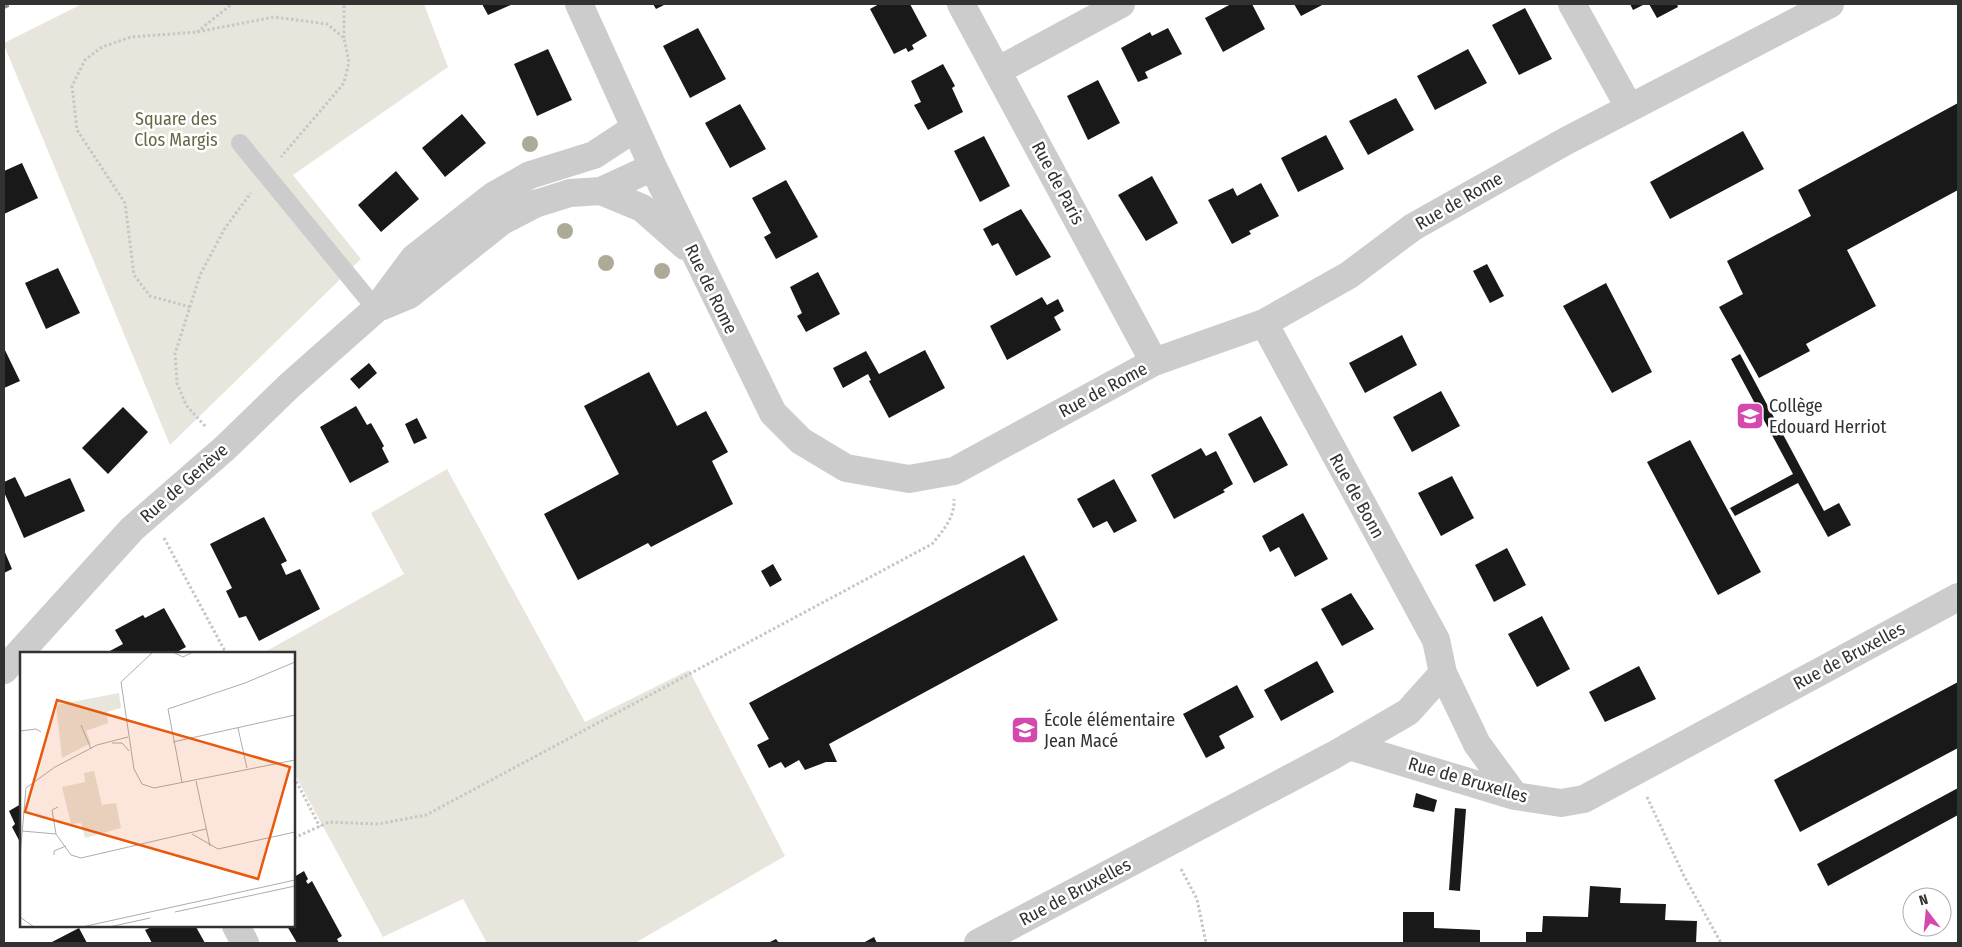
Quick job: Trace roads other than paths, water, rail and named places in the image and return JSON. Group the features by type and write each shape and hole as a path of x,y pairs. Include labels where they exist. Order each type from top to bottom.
{"street":[{"name":"Rue de Rome","path":"579,4 652,167 773,413 800,441 846,468 909,479 954,471 1154,362 1264,323 1349,275 1413,227 1628,108 1830,4"},
{"name":"Rue de Paris","path":"960,4 1154,362"},
{"path":"997,71 1121,4"},
{"path":"1572,4 1628,108"},
{"name":"Rue de Genève","path":"20,652 132,530 225,448 289,386 376,309 414,258 493,196 530,175 594,155 635,128"},
{"name":"Rue de Genève","path":"376,309 409,294 502,221 535,204 570,193 601,191 652,167"},
{"name":"Rue de Genève","path":"601,191 642,208 693,253"},
{"name":"Rue de Bonn","path":"1264,323 1436,640 1443,673 1477,744 1515,796"},
{"name":"Rue de Bruxelles","path":"978,943 1349,746 1515,796 1561,803 1584,799 1958,597"},
{"name":"Rue de Genève","path":"4,670 20,652"},
{"path":"1349,746 1408,712 1443,673"},
{"path":"237,927 245,943"}],"lane":[{"path":"240,144 376,309"}],"railway":[{"path":"4,7 11,4"}],"place":[{"name":"Collège Edouard Herriot","path":"1750,416"},
{"name":"École élémentaire Jean Macé","path":"1025,730"}],"park label":[{"name":"Square des Clos Margis","path":"176,129"}]}
